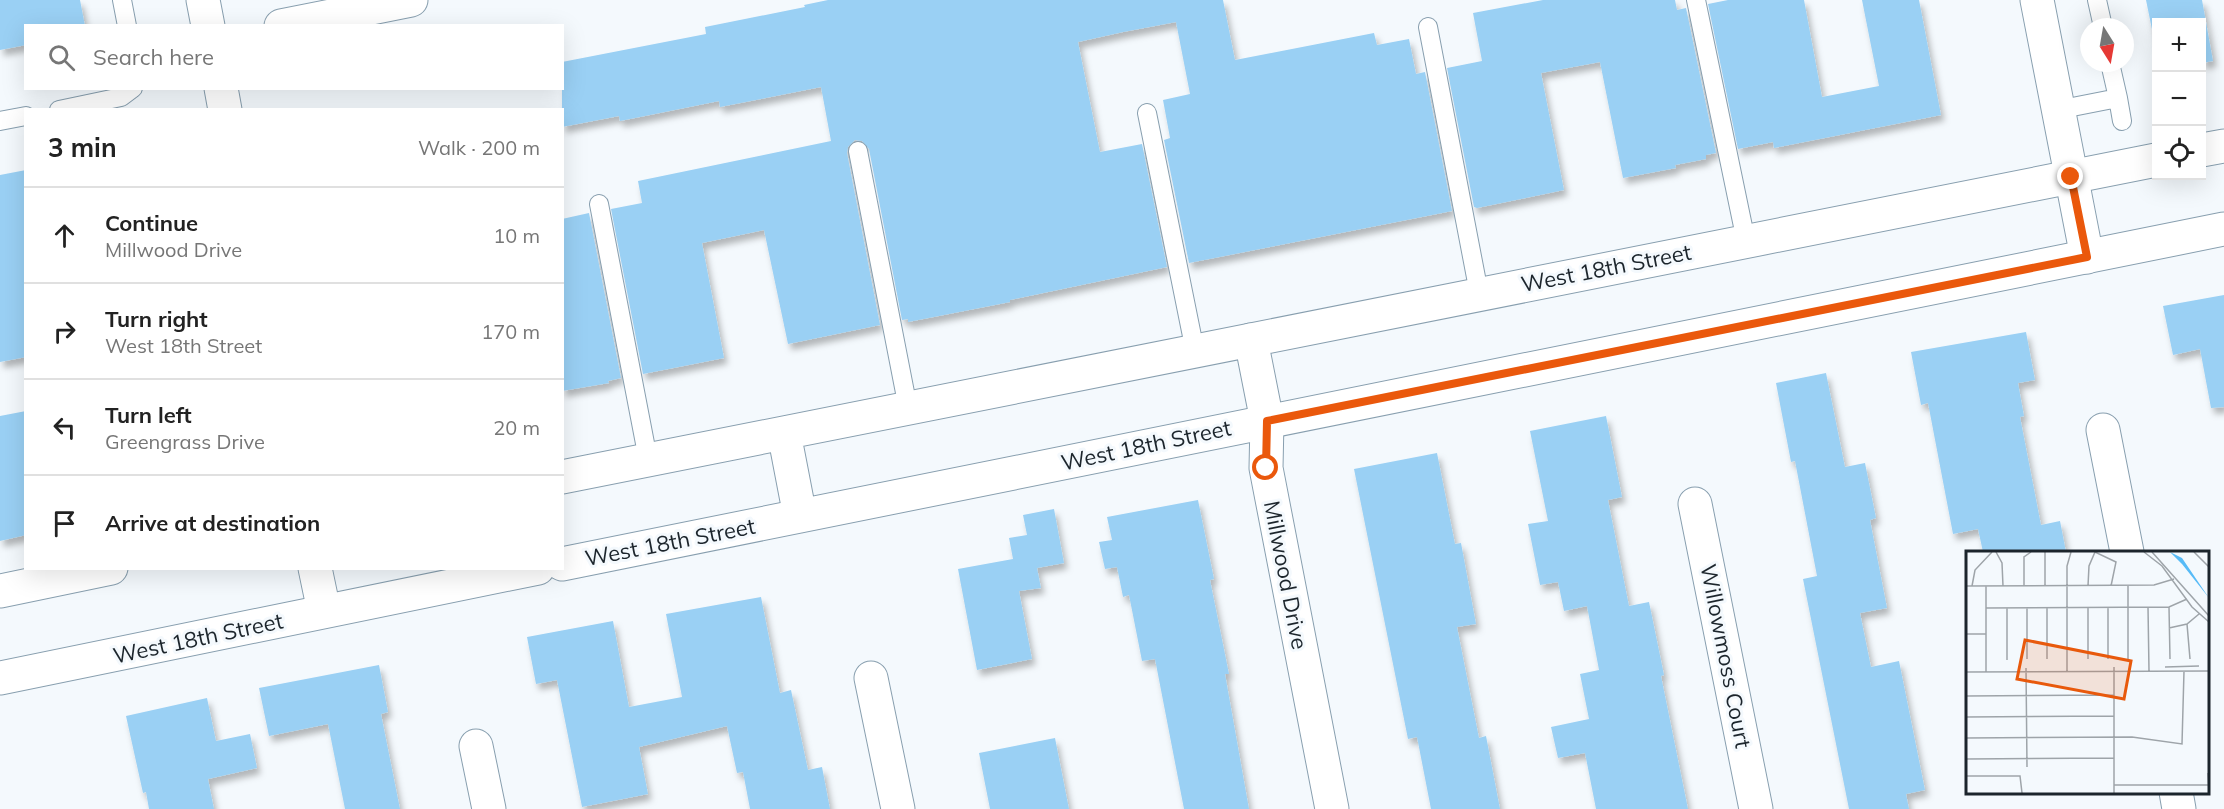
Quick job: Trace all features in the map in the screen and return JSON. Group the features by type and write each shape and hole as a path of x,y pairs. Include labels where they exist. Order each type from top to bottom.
{"main road":[{"path":"203,0 208,24"},
{"path":"291,24 411,0"},
{"path":"2037,0 2087,257"},
{"path":"221,90 225,108"},
{"path":"2206,149 2224,146"},
{"name":"West 18th Street","path":"564,477 2152,161"},
{"name":"West 18th Street","path":"564,564 2224,229"},
{"name":"Millwood Drive","path":"1251,340 1267,421 1266,468 1332,809"},
{"path":"2103,430 2127,551"},
{"path":"784,433 800,516"},
{"name":"Willowmoss Court","path":"1695,504 1756,809"},
{"path":"0,591 101,570"},
{"path":"315,570 324,611"},
{"name":"West 18th Street","path":"0,678 528,570"},
{"path":"871,678 898,809"},
{"path":"476,746 489,809"},
{"path":"2176,794 2179,809"}],"lane":[{"path":"122,0 127,24"},
{"path":"1696,0 1746,241"},
{"path":"2097,0 2101,18"},
{"path":"1428,27 1479,293"},
{"path":"2112,72 2122,121"},
{"path":"69,108 121,97 130,90"},
{"path":"2057,110 2118,99"},
{"path":"1148,113 1195,351"},
{"path":"0,121 24,116"},
{"path":"858,151 908,408"},
{"path":"599,204 648,459"}],"building":[{"path":"0,0 80,0 85,24 24,24 24,45 0,50"},
{"path":"828,0 1223,0 1235,60 1374,33 1377,45 1409,39 1416,74 1425,72 1452,211 1189,263 1164,140 1170,138 1163,100 1190,94 1176,22 1123,32 1078,42 1100,152 1142,144 1167,267 1010,300 1010,302 908,322 908,319 902,320 869,149 862,141 855,140 848,147 847,153 880,325 788,344 764,230 702,243 724,358 643,374 611,209 642,203 638,181 831,141 821,87 720,107 719,101 620,121 619,116 564,127 562,90 564,90 564,62 706,34 705,27 805,7 804,5"},
{"path":"1543,0 1675,0 1677,10 1686,8 1716,153 1706,155 1706,159 1675,165 1676,168 1623,178 1600,62 1541,73 1564,190 1474,207 1447,68 1482,61 1473,13"},
{"path":"1728,0 1804,0 1822,97 1879,86 1862,0 1919,0 1941,115 1774,148 1773,142 1738,149 1708,4"},
{"path":"2146,0 2202,0 2205,18 2152,18 2152,29"},
{"path":"2206,22 2213,61 2206,62"},
{"path":"24,170 24,357 0,362 0,175"},
{"path":"589,213 621,378 608,381 609,383 564,391 564,219"},
{"path":"2224,295 2224,407 2211,408 2200,349 2173,355 2163,306"},
{"path":"2026,332 2035,380 2018,383 2024,416 2020,417 2041,525 2060,521 2066,551 1983,551 1978,529 1953,534 1928,403 1921,405 1911,352"},
{"path":"1826,373 1845,467 1865,463 1876,518 1870,520 1887,608 1860,613 1871,667 1899,661 1925,790 1906,794 1909,809 1849,809 1803,579 1817,576 1795,461 1791,462 1776,383"},
{"path":"24,411 24,535 0,541 0,416"},
{"path":"1606,416 1622,497 1608,500 1629,606 1649,602 1664,675 1661,676 1688,809 1596,809 1585,753 1558,758 1551,727 1589,719 1580,674 1599,670 1587,606 1564,611 1558,582 1540,585 1528,524 1548,521 1530,431"},
{"path":"1437,453 1455,544 1461,543 1476,624 1457,627 1479,738 1486,736 1500,809 1431,809 1417,737 1408,739 1354,469"},
{"path":"1198,500 1214,579 1210,580 1229,674 1225,674 1249,809 1184,809 1155,659 1142,661 1129,595 1123,597 1117,567 1105,569 1099,542 1112,540 1107,517"},
{"path":"1054,509 1064,563 1037,568 1041,588 1019,591 1032,659 977,670 958,569 1013,559 1009,538 1027,535 1023,515"},
{"path":"761,597 780,693 791,690 808,770 822,767 830,809 750,809 743,772 737,773 727,726 639,747 648,794 582,807 557,680 536,684 527,637 613,621 629,707 682,697 666,614"},
{"path":"379,665 388,712 381,714 400,809 345,809 328,724 269,736 259,688"},
{"path":"207,698 216,741 250,734 257,768 208,779 214,809 149,809 146,792 143,793 126,716"},
{"path":"1055,738 1069,809 990,809 979,753"}],"route":[{"path":"1266,468 1267,421 2087,257 2071,177"}]}
